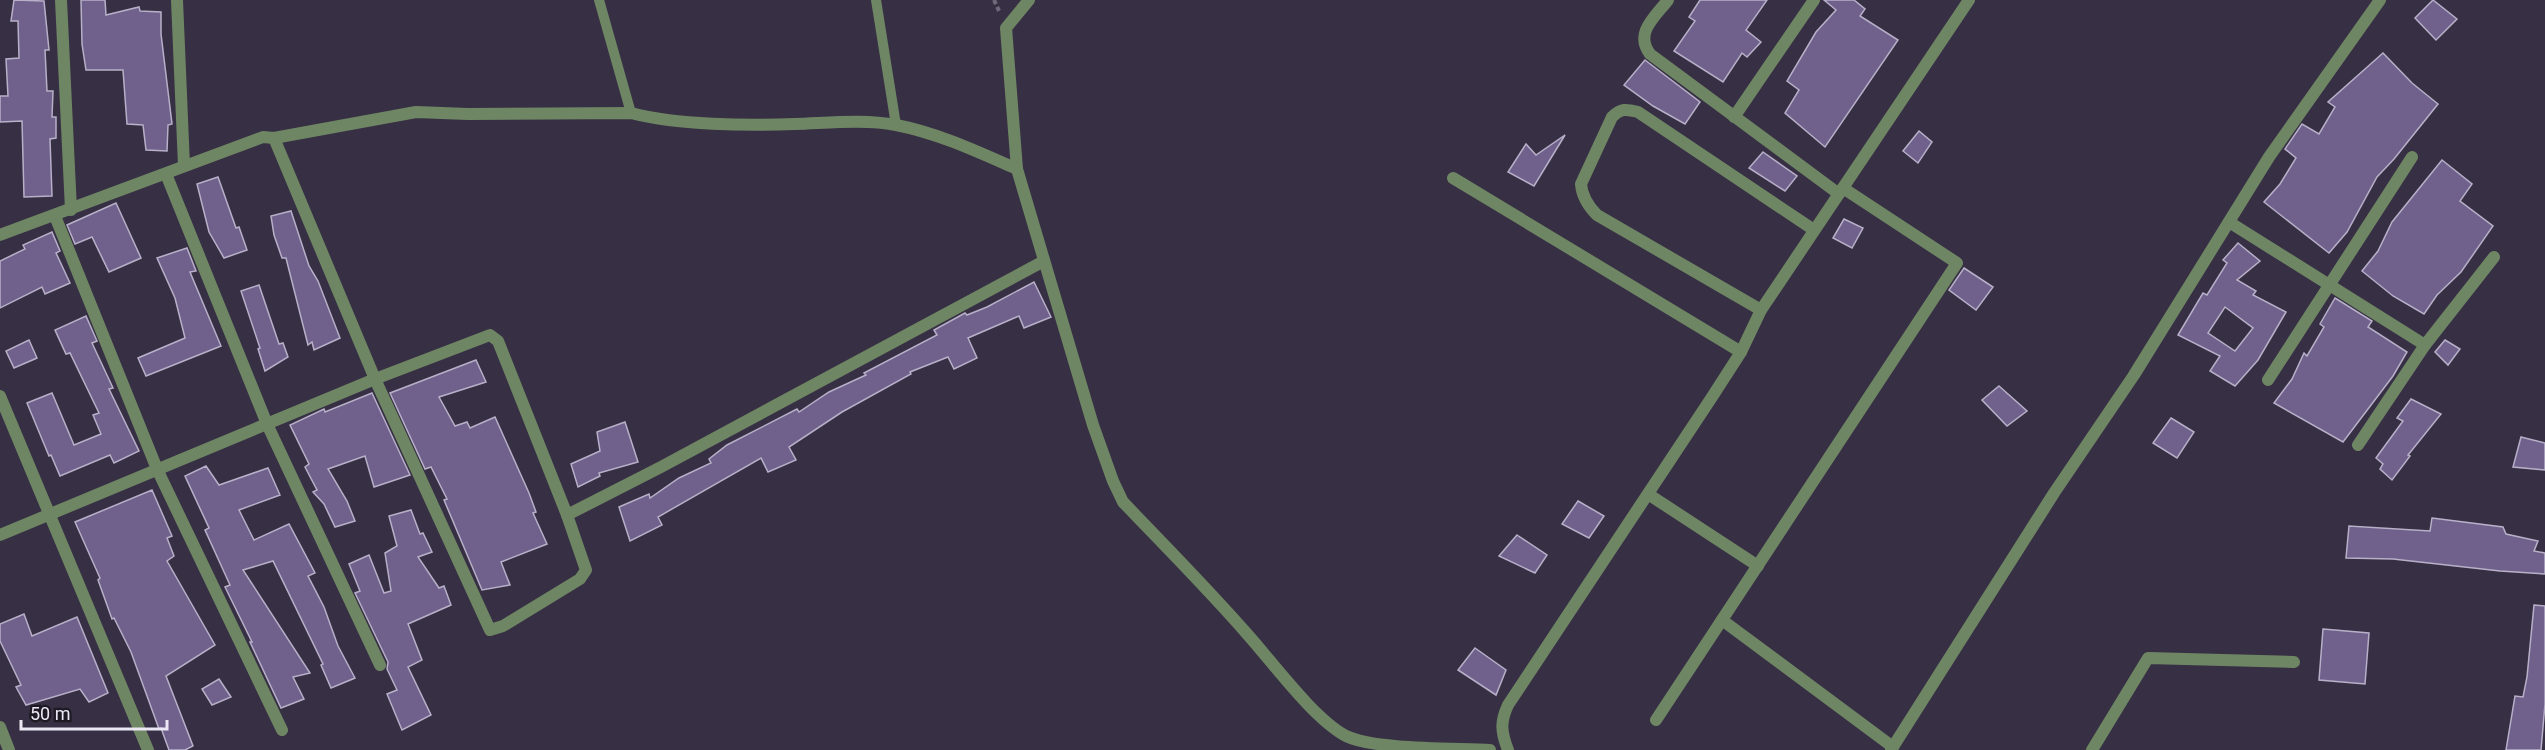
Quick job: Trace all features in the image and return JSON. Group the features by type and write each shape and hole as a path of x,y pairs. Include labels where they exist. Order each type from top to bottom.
{"street":[{"path":"60,0 71,210"},
{"path":"177,0 184,166"},
{"path":"1029,0 1006,28 1017,169 1093,424 1113,481 1124,502 1230,615 1310,705 1346,735 1378,743 1422,748 1490,750"},
{"path":"1656,720 1958,263 1841,191 1734,117 1650,54 1645,47 1643,34 1668,0"},
{"path":"1734,117 1814,0"},
{"path":"1508,750 1501,729 1502,718 1508,705 1741,352 1761,310 1969,0"},
{"path":"1722,620 1892,748 2048,503 2134,375 2270,157 2380,0"},
{"path":"1761,310 1597,215 1589,206 1582,193 1581,184 1612,117 1625,108 1638,112 1814,230"},
{"path":"0,236 262,137 274,138 416,112 631,113 652,118 766,125 844,122 896,125 954,142 1017,169"},
{"path":"0,535 375,379 490,335 498,341 567,515 585,570 580,579 504,626 490,630 375,379 274,138"},
{"path":"2268,380 2412,157"},
{"path":"166,174 267,424 380,665"},
{"path":"1453,178 1741,352"},
{"path":"55,216 157,470 282,730"},
{"path":"2229,222 2425,345"},
{"path":"2358,446 2425,345 2494,257"},
{"path":"567,515 662,467 1044,261"},
{"path":"0,396 148,750"},
{"path":"1648,494 1758,566"},
{"path":"2092,750 2148,658 2294,662"},
{"path":"0,728 9,750"}],"lane":[{"path":"599,0 631,113"},
{"path":"876,0 896,125"}],"building":[{"path":"14,0 44,1 49,50 45,50 47,91 53,91 52,117 56,117 56,138 50,139 52,196 24,197 22,121 0,122 0,96 8,96 6,59 19,58 18,21 11,21"},
{"path":"81,0 105,0 106,15 139,7 140,11 161,12 161,34 172,124 168,125 167,151 146,150 143,125 127,124 123,70 86,70 82,44"},
{"path":"1700,0 1767,0 1746,30 1761,42 1747,57 1742,53 1723,82 1674,51 1695,21 1689,17"},
{"path":"1824,0 1854,0 1865,9 1860,16 1898,40 1825,147 1785,113 1799,90 1787,81 1816,32 1836,10"},
{"path":"2433,0 2457,19 2436,40 2415,18"},
{"path":"2383,53 2412,83 2438,104 2377,177 2347,232 2329,253 2264,202 2280,184 2296,158 2285,149 2302,124 2319,134 2335,107 2328,102"},
{"path":"1645,60 1700,102 1685,124 1653,106 1624,85"},
{"path":"1919,131 1932,142 1918,163 1903,151"},
{"path":"1565,135 1534,186 1508,172 1526,144 1536,155"},
{"path":"1763,152 1797,176 1785,191 1749,168"},
{"path":"2442,160 2472,184 2460,201 2493,226 2461,272 2437,295 2424,314 2393,296 2362,271 2378,251 2392,222"},
{"path":"218,177 236,228 239,227 247,250 224,258 209,232 197,184"},
{"path":"116,203 141,258 109,272 92,237 75,244 67,225"},
{"path":"291,211 309,266 318,281 340,338 314,350 312,342 308,345 286,258 282,258 274,235 271,216"},
{"path":"1844,219 1863,228 1852,248 1833,238"},
{"path":"52,232 60,251 56,253 70,283 45,294 42,287 0,308 0,261 25,249 23,245"},
{"path":"2238,243 2260,261 2237,280 2256,291 2253,295 2286,312 2258,360 2235,386 2210,371 2220,356 2178,335 2203,293 2207,295 2227,263 2223,260","holes":["2225,307 2253,328 2235,351 2208,333"]},
{"path":"187,248 196,271 190,272 221,346 146,376 138,358 185,338 175,298 157,258"},
{"path":"1964,268 1993,287 1976,310 1949,290"},
{"path":"1034,282 1051,317 1024,328 1019,316 968,338 977,358 954,369 948,357 910,372 911,374 842,412 789,447 796,460 768,472 761,458 658,517 662,525 630,541 619,507 649,494 650,498 679,478 711,463 709,459 727,445 797,409 799,412 829,392 866,375 864,373 937,335 934,330 965,313 967,315 987,307"},
{"path":"259,285 279,344 283,343 288,357 265,371 258,349 260,348 241,291"},
{"path":"2335,298 2372,321 2368,327 2407,352 2393,376 2343,442 2274,403 2292,379 2304,353 2307,356 2324,327 2320,324"},
{"path":"86,316 97,341 92,343 113,388 109,389 139,451 114,463 110,455 60,476 27,403 52,393 74,445 101,434 93,415 99,413 70,353 66,354 55,330"},
{"path":"29,340 37,358 14,368 6,351"},
{"path":"2445,340 2460,349 2448,365 2435,352"},
{"path":"476,360 486,382 439,397 455,426 467,422 470,428 495,417 529,493 536,512 533,513 547,544 501,562 510,585 482,590 444,500 447,499 431,467 425,469 390,393"},
{"path":"1999,386 2027,411 2007,426 1982,400"},
{"path":"372,393 410,475 374,487 365,456 328,469 347,501 355,521 335,527 324,504 313,492 317,490 305,467 309,464 290,425 324,409 325,412"},
{"path":"2411,399 2441,414 2408,455 2410,456 2392,480 2380,469 2383,464 2376,458 2403,421 2397,418"},
{"path":"2171,418 2194,432 2177,458 2153,443"},
{"path":"625,422 638,462 599,473 600,476 578,487 571,464 600,451 597,432"},
{"path":"2521,437 2545,443 2545,470 2513,467"},
{"path":"206,466 219,485 268,468 280,495 239,510 254,540 289,524 315,573 308,576 324,607 338,646 355,678 331,688 321,665 323,664 273,561 243,570 310,673 293,677 304,699 281,708 225,587 230,585 205,530 209,528 185,476"},
{"path":"152,490 172,536 167,538 174,556 167,561 215,645 166,676 193,746 185,750 169,750 131,652 114,618 112,619 98,580 100,578 75,522"},
{"path":"1578,501 1604,516 1589,538 1562,524"},
{"path":"411,510 420,534 423,533 432,552 418,557 439,588 444,586 451,605 408,624 422,660 408,667 431,715 402,730 387,694 397,690 387,669 388,662 355,593 360,591 349,564 369,555 384,593 391,591 385,553 397,546 389,516"},
{"path":"2432,518 2503,527 2506,534 2538,541 2534,551 2545,553 2545,574 2393,559 2346,558 2349,526 2430,531"},
{"path":"1517,535 1547,555 1535,573 1499,556"},
{"path":"2534,605 2545,606 2545,704 2541,750 2506,750 2515,696 2523,697 2527,677"},
{"path":"24,614 32,636 77,617 108,693 89,702 80,689 26,705 16,687 21,685 0,641 0,624"},
{"path":"2323,629 2369,633 2365,684 2319,680"},
{"path":"1475,648 1506,670 1496,695 1458,670"},
{"path":"219,679 231,697 212,705 202,689"}]}
